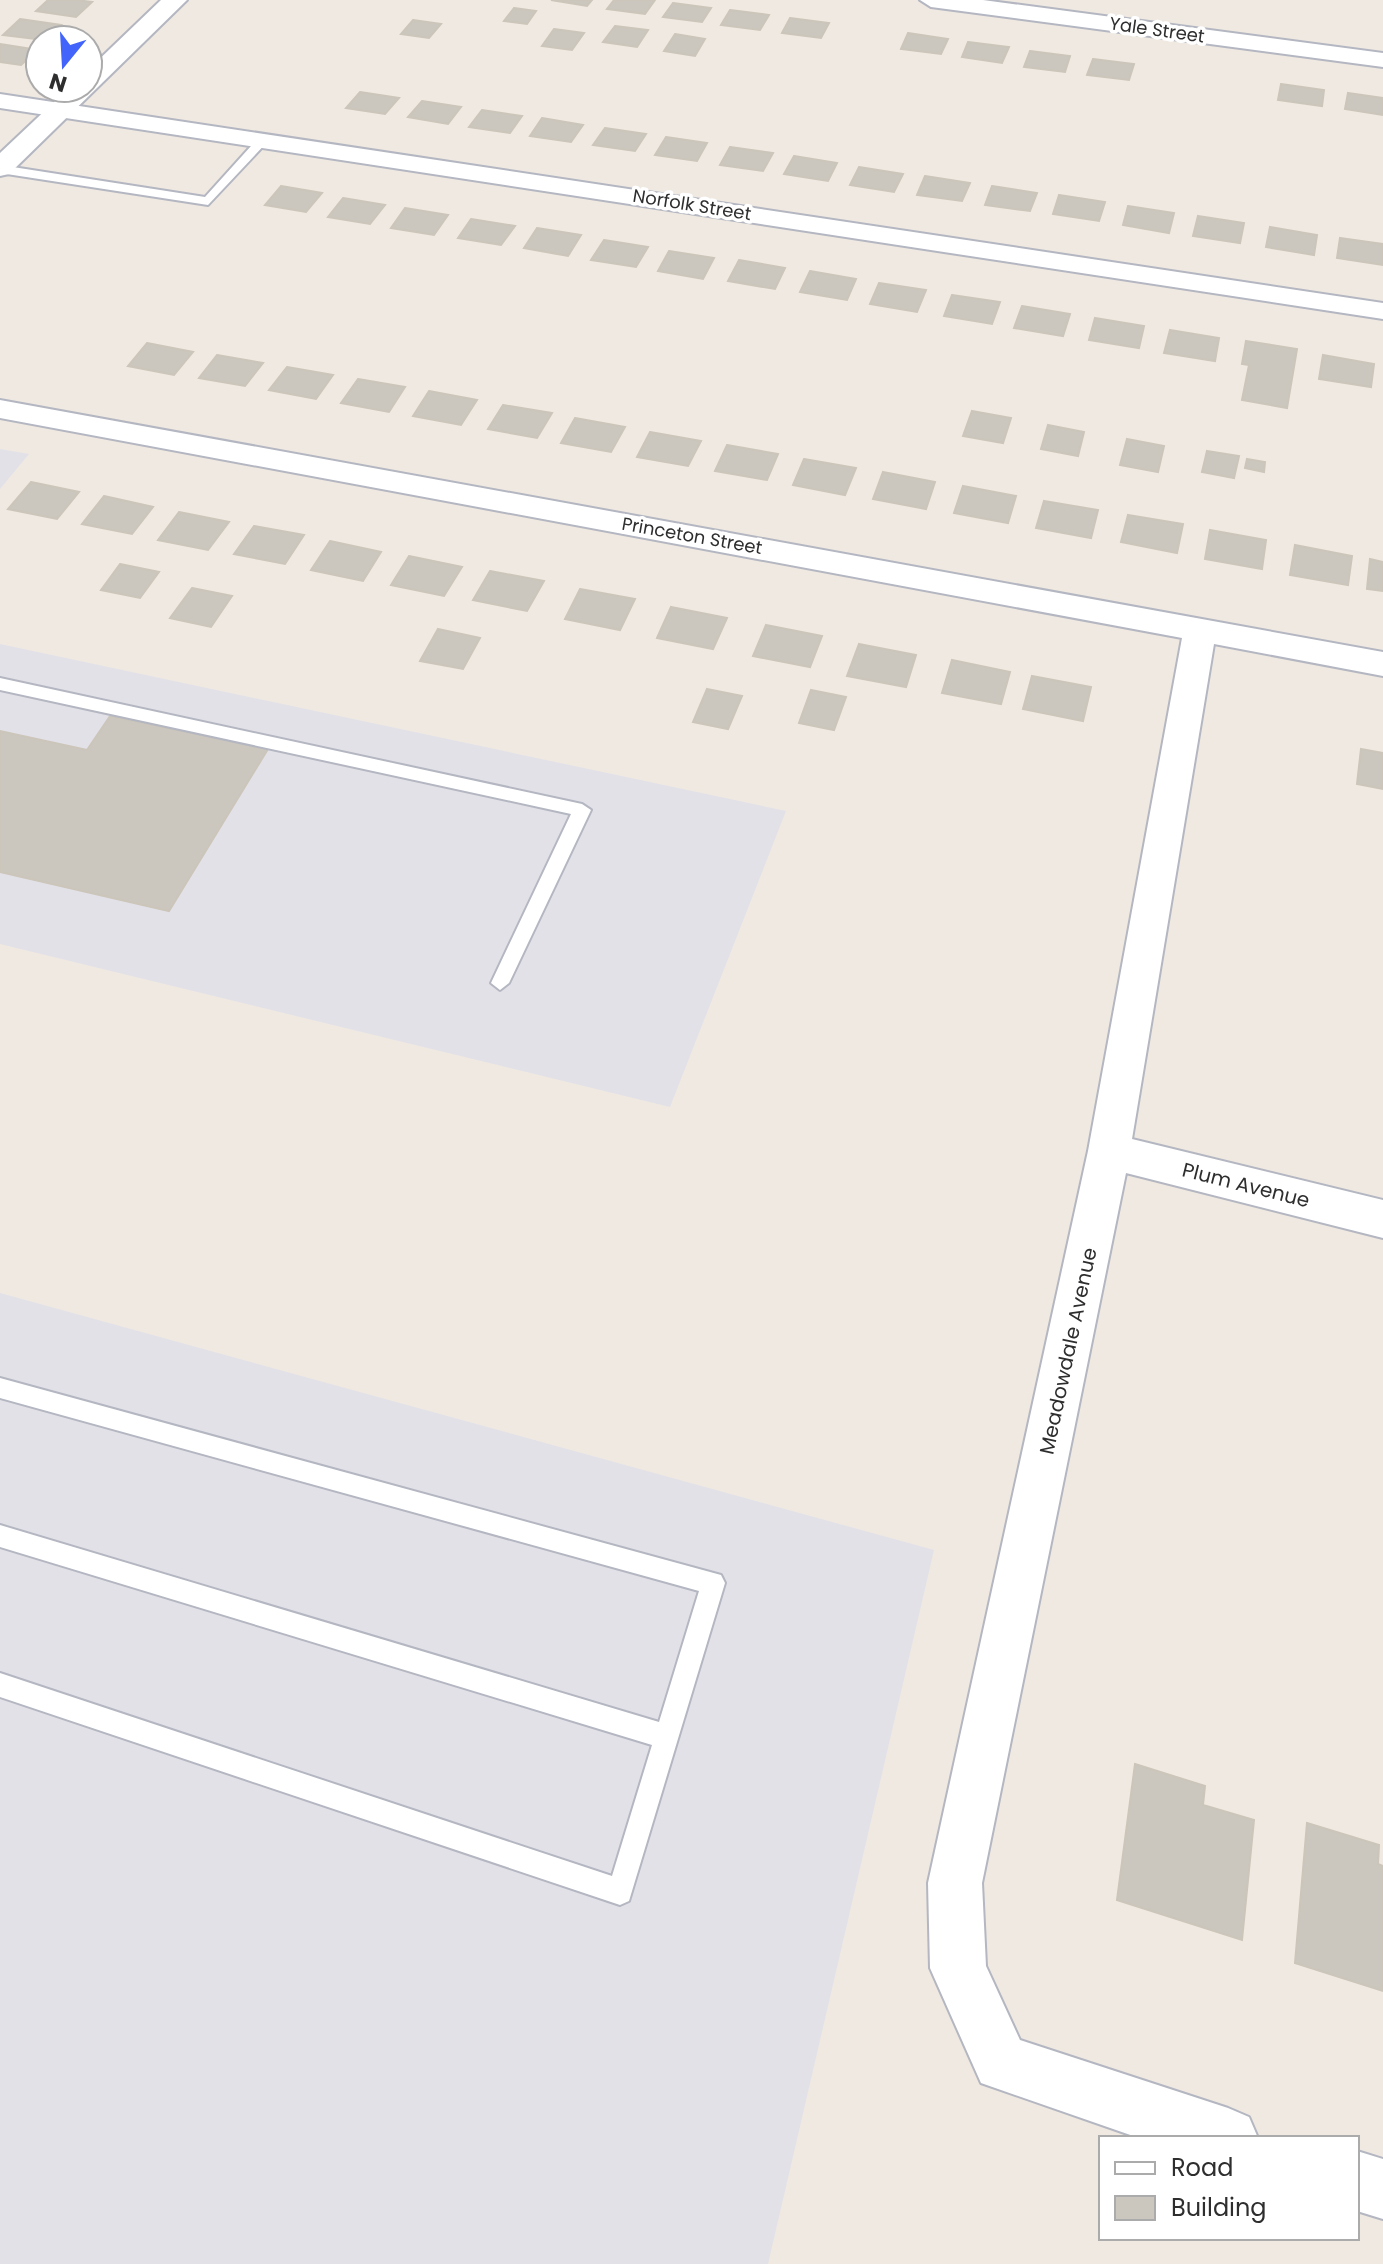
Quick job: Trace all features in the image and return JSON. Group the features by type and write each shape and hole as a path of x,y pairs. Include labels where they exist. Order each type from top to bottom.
{"main road":[{"path":"104,69 175,0"},
{"path":"0,169 68,104"}],"street":[{"name":"Yale Street","path":"931,0 1383,60"},
{"name":"Norfolk Street","path":"0,101 1383,311"},
{"name":"Princeton Street","path":"0,409 1383,664"},
{"name":"Meadowdale Avenue","path":"1200,630 1109,1151 955,1883 958,1968 1001,2063 1222,2136"},
{"name":"Plum Avenue","path":"1109,1151 1383,1219"},
{"path":"1359,2182 1383,2189"}],"lane":[{"path":"0,169 208,201 264,139"},
{"path":"0,684 582,810 500,983"},
{"path":"0,1388 713,1583 620,1892 0,1685"},
{"path":"0,1536 667,1737"}],"shaded area":[{"path":"0,449 29,454 0,489"},
{"path":"0,644 786,811 670,1107 0,944"},
{"path":"0,1293 934,1550 768,2264 0,2264"}],"building":[{"path":"48,0 92,2 76,17 36,11"},
{"path":"551,0 592,0 587,6"},
{"path":"614,0 655,0 645,14 607,9"},
{"path":"673,3 711,8 702,22 663,17"},
{"path":"514,8 536,11 527,24 504,21"},
{"path":"730,10 769,15 760,30 721,25"},
{"path":"790,18 829,23 821,38 782,33"},
{"path":"20,19 54,24 24,24 24,38 3,35"},
{"path":"413,20 441,24 429,38 401,34"},
{"path":"615,26 648,30 637,47 603,42"},
{"path":"554,29 584,33 572,50 542,46"},
{"path":"908,33 948,39 941,54 901,49"},
{"path":"675,34 705,39 695,56 664,51"},
{"path":"968,42 1009,47 1002,63 962,57"},
{"path":"0,44 24,48 24,62 21,65 0,62"},
{"path":"1030,51 1070,56 1065,72 1024,67"},
{"path":"1093,59 1134,64 1129,80 1087,75"},
{"path":"1281,84 1324,90 1322,106 1278,100"},
{"path":"360,92 399,98 385,114 346,108"},
{"path":"1348,93 1383,98 1383,115 1345,109"},
{"path":"422,101 461,107 448,124 408,117"},
{"path":"482,110 522,116 510,133 469,127"},
{"path":"542,118 583,125 571,142 530,136"},
{"path":"605,128 646,134 635,151 593,145"},
{"path":"666,137 707,143 697,161 655,155"},
{"path":"730,147 773,153 763,171 720,165"},
{"path":"794,156 837,163 828,181 784,174"},
{"path":"859,167 903,174 894,192 850,185"},
{"path":"925,176 970,183 962,201 917,195"},
{"path":"281,186 322,193 306,212 265,205"},
{"path":"992,186 1037,193 1030,211 985,205"},
{"path":"1059,195 1105,202 1099,221 1053,214"},
{"path":"343,198 385,205 370,224 328,217"},
{"path":"1128,206 1174,213 1169,233 1123,225"},
{"path":"405,208 448,215 434,235 391,228"},
{"path":"1198,216 1244,223 1240,243 1193,236"},
{"path":"471,219 515,226 501,245 458,238"},
{"path":"1270,227 1317,235 1314,255 1266,247"},
{"path":"537,228 581,235 568,256 524,248"},
{"path":"1340,238 1383,244 1383,265 1337,258"},
{"path":"604,240 648,247 636,267 591,260"},
{"path":"669,251 714,258 703,279 658,271"},
{"path":"739,260 785,268 775,289 728,281"},
{"path":"810,271 856,279 847,300 800,292"},
{"path":"879,283 926,290 917,312 870,304"},
{"path":"952,295 1000,302 992,324 944,316"},
{"path":"1022,306 1070,314 1063,336 1014,328"},
{"path":"1095,318 1144,326 1139,348 1089,340"},
{"path":"1170,330 1219,338 1215,361 1164,353"},
{"path":"1246,341 1297,349 1287,408 1242,400 1249,365 1242,364"},
{"path":"147,343 193,352 174,375 128,366"},
{"path":"217,355 263,363 245,386 199,378"},
{"path":"1323,355 1374,364 1371,387 1319,379"},
{"path":"287,367 333,375 316,399 269,390"},
{"path":"358,379 405,387 389,412 341,403"},
{"path":"429,391 477,400 461,425 413,416"},
{"path":"503,405 552,413 537,438 488,429"},
{"path":"972,411 1011,418 1003,443 963,436"},
{"path":"575,418 625,427 611,452 561,443"},
{"path":"1048,425 1084,432 1078,456 1041,449"},
{"path":"650,432 701,441 688,466 637,457"},
{"path":"1127,439 1164,446 1158,472 1120,465"},
{"path":"727,445 778,454 767,480 715,471"},
{"path":"1207,451 1239,456 1234,478 1202,472"},
{"path":"804,459 856,468 845,495 793,485"},
{"path":"1247,459 1265,462 1264,472 1245,468"},
{"path":"883,472 935,482 926,509 873,499"},
{"path":"31,482 79,492 57,519 8,509"},
{"path":"963,486 1016,496 1008,523 954,513"},
{"path":"104,496 153,507 132,534 82,524"},
{"path":"1044,501 1098,510 1091,538 1036,528"},
{"path":"179,512 229,522 208,550 158,540"},
{"path":"1128,515 1183,524 1177,553 1121,542"},
{"path":"254,526 304,535 285,564 234,554"},
{"path":"1210,530 1266,540 1262,569 1205,559"},
{"path":"330,541 381,552 363,581 311,570"},
{"path":"1295,545 1352,556 1348,585 1290,575"},
{"path":"409,556 462,567 444,596 391,585"},
{"path":"1370,559 1383,562 1383,591 1367,589"},
{"path":"120,564 159,572 140,598 101,590"},
{"path":"490,571 544,581 527,611 473,600"},
{"path":"192,588 232,596 211,627 170,618"},
{"path":"580,589 635,599 620,630 565,619"},
{"path":"671,607 727,618 713,649 657,638"},
{"path":"766,625 822,636 810,667 753,656"},
{"path":"438,629 480,638 463,669 420,661"},
{"path":"859,644 916,655 906,687 847,676"},
{"path":"952,660 1010,672 1001,704 942,693"},
{"path":"1032,676 1091,687 1083,721 1023,709"},
{"path":"707,689 742,696 728,729 693,722"},
{"path":"811,690 846,697 834,730 799,723"},
{"path":"110,716 268,749 169,911 0,872 0,731 87,750"},
{"path":"1361,749 1383,753 1383,789 1357,784"},
{"path":"1135,1764 1205,1786 1203,1805 1254,1820 1242,1940 1117,1900"},
{"path":"1307,1823 1379,1845 1378,1864 1383,1866 1383,1991 1295,1963"}]}
